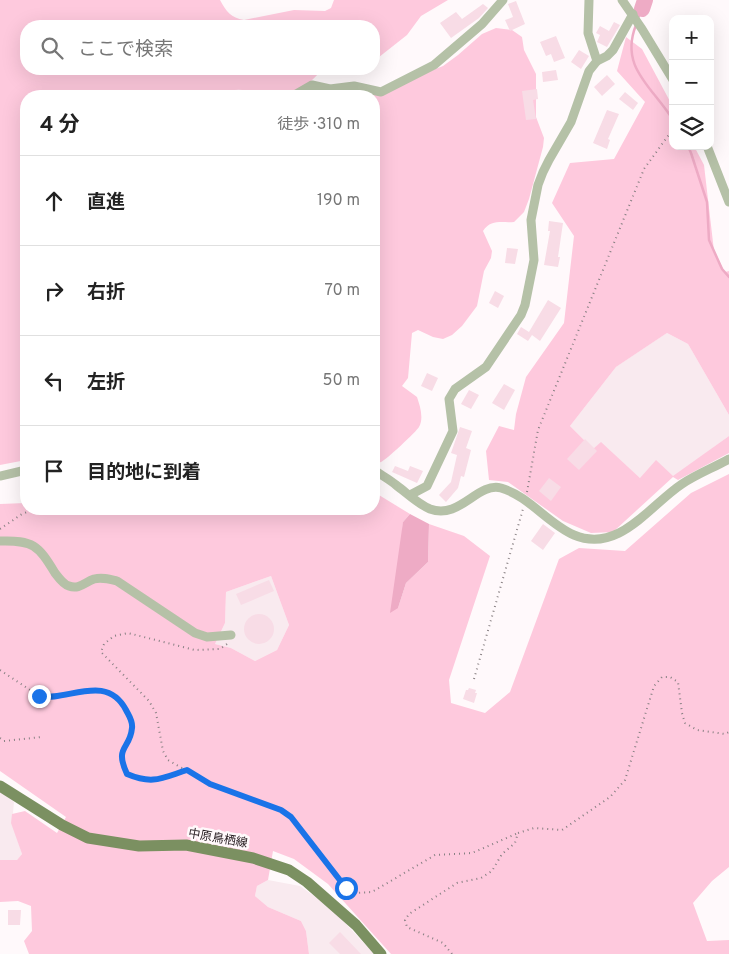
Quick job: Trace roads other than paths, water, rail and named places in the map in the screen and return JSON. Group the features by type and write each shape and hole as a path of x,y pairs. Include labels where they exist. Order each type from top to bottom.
{"main road":[{"name":"中原鳥栖線","path":"0,786 62,825 88,838 139,846 186,845 253,858 289,870 307,882 356,925 381,954"}],"street":[{"path":"380,92 434,65 482,24 503,0"},
{"path":"589,0 588,33 597,61"},
{"path":"622,0 633,14 669,73"},
{"path":"410,495 428,486 452,431 449,399 455,389 486,367 526,306 534,260 532,220 538,185 549,160 571,122 589,71 597,61 607,56 613,50 633,14"},
{"path":"303,90 312,85 330,88 354,86 372,90"},
{"path":"709,150 729,202"},
{"path":"380,474 431,509 442,511 453,509 491,488 500,488 525,501 574,536 598,539 610,537 630,528 681,485 729,459"},
{"path":"0,476 20,471"},
{"path":"0,540 21,540 33,545 43,554 57,577 68,586 78,587 93,580 107,578 117,582 195,633 207,637 232,635"}],"waterway":[{"path":"642,9 645,0"},
{"path":"638,18 642,9"},
{"path":"636,25 632,40 632,53 635,65 648,87 669,114"},
{"path":"690,150 707,202 709,240 722,269 729,277"}]}
